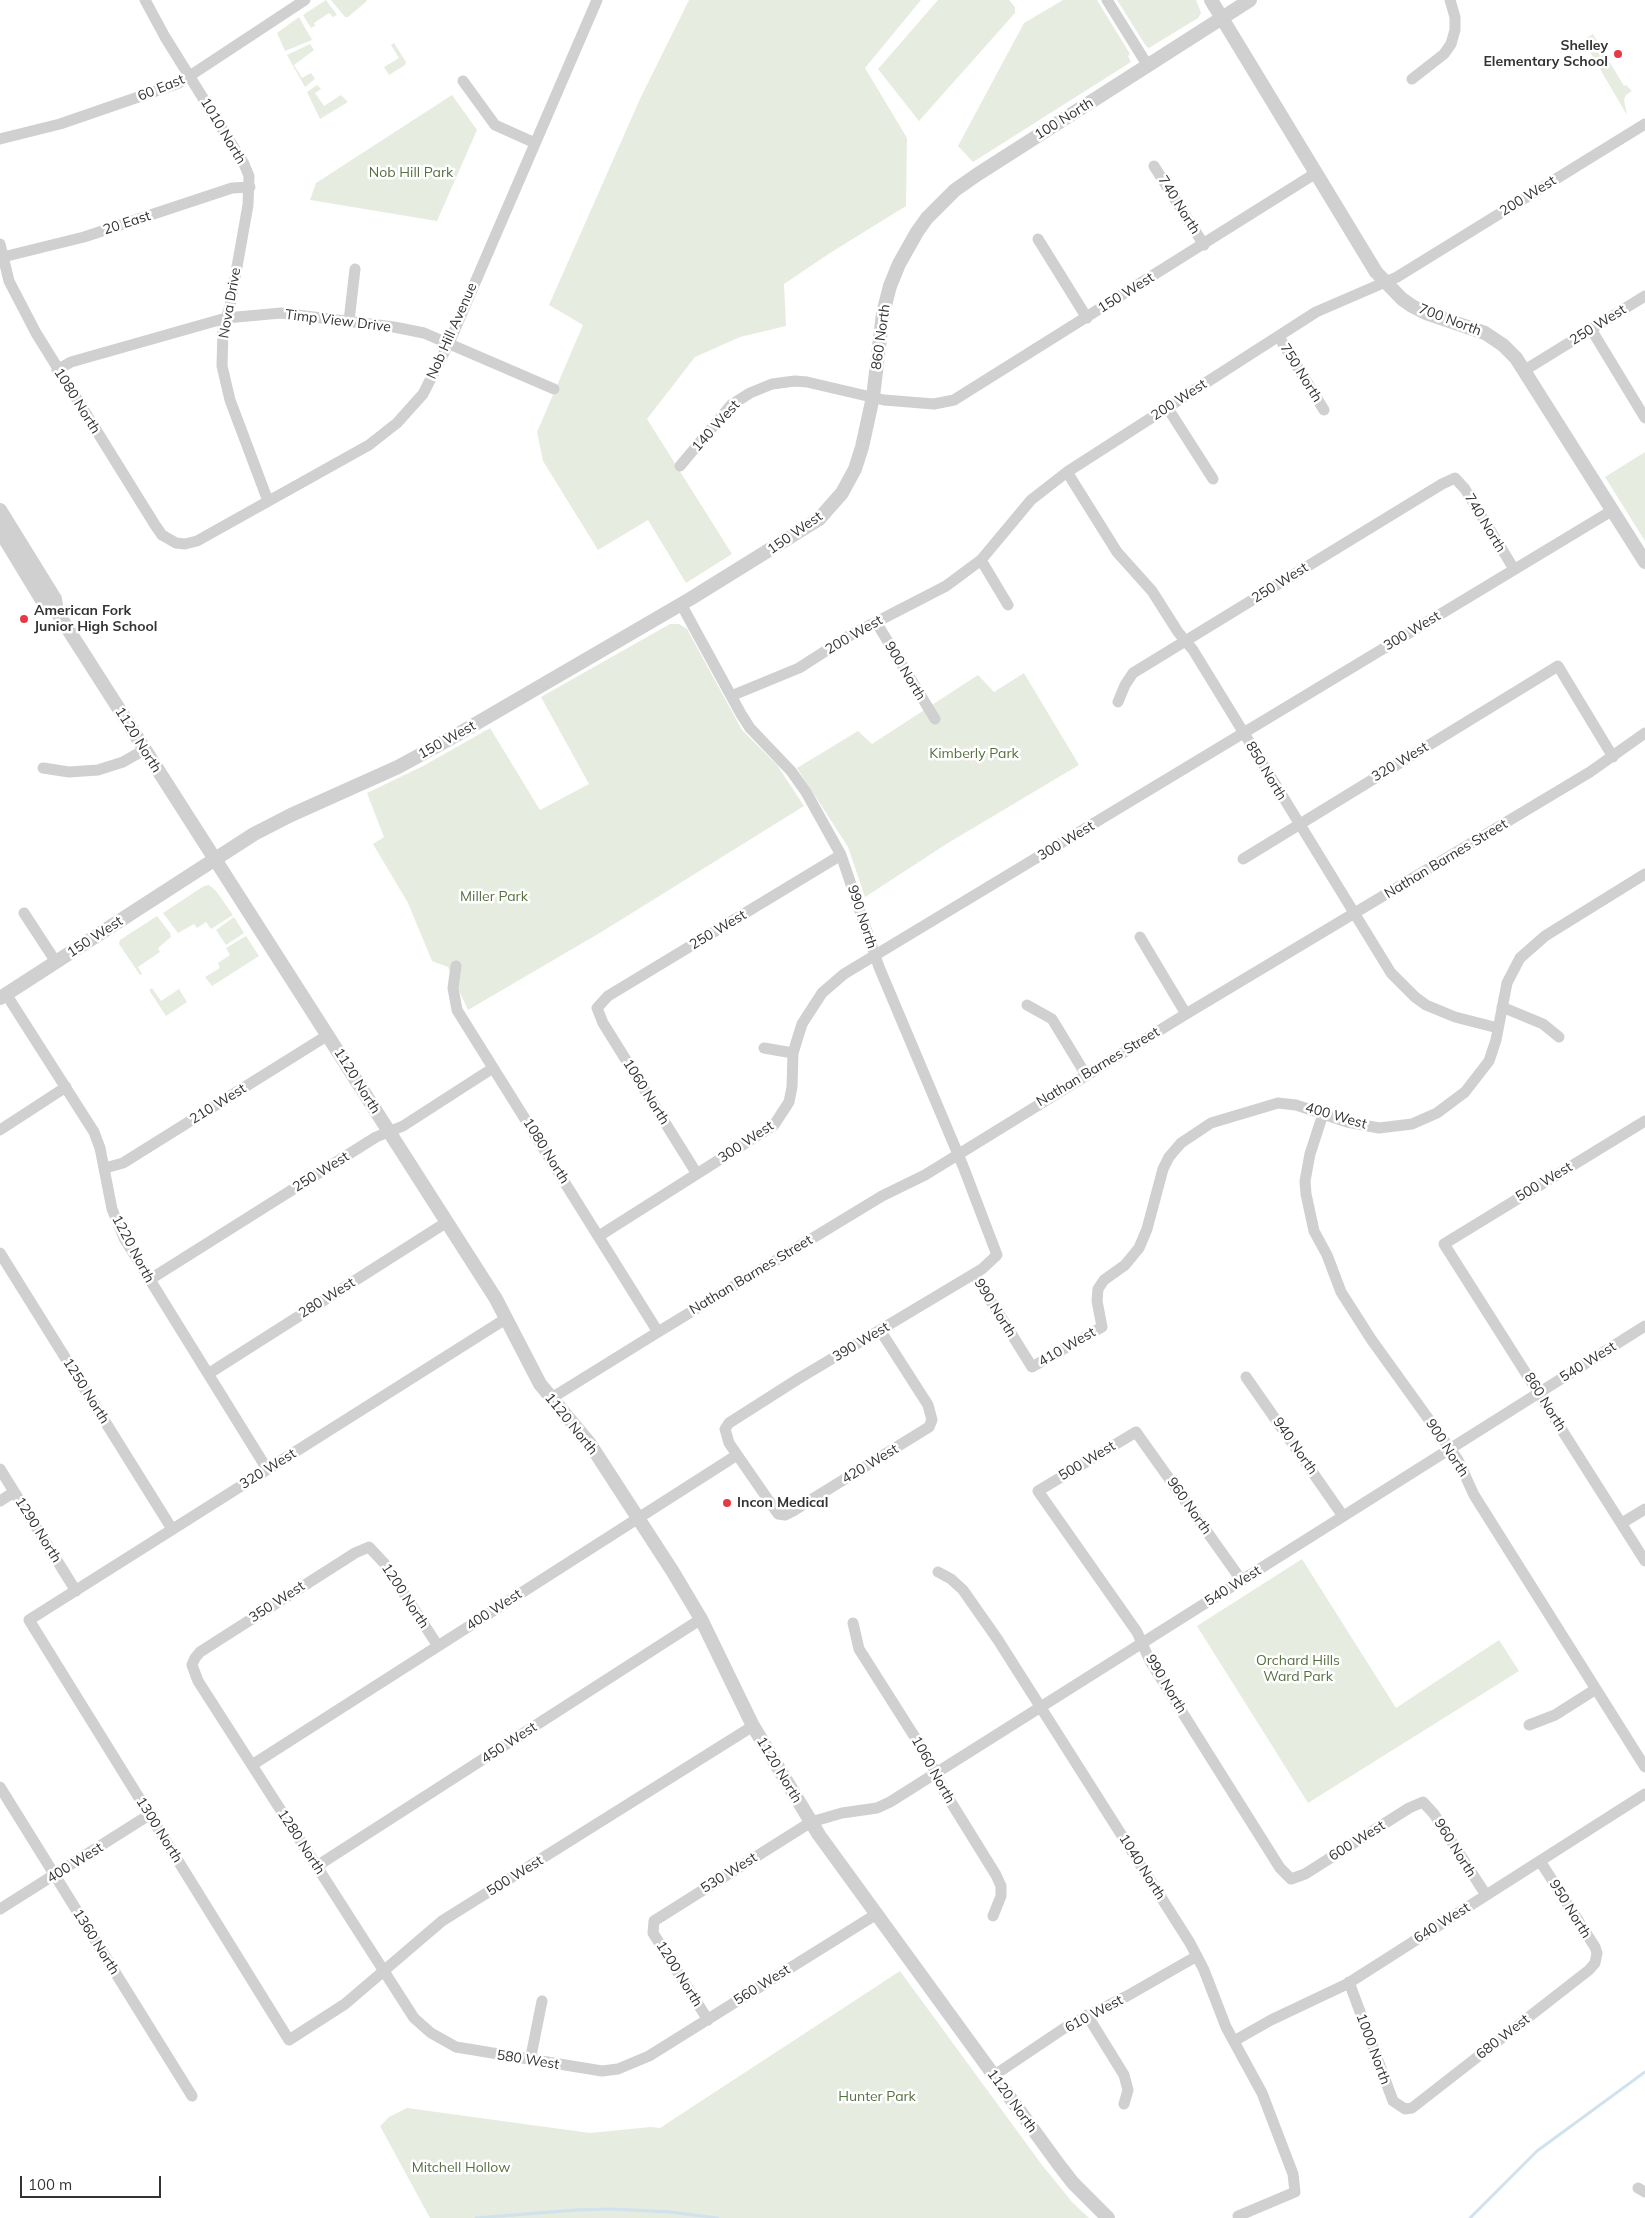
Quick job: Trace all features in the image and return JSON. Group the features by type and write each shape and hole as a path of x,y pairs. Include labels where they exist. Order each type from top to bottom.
{"street":[{"name":"1010 North","path":"145,0 244,164 249,176 250,187"},
{"name":"60 East","path":"0,139 60,124 179,83 304,0"},
{"name":"Nob Hill Avenue","path":"176,543 184,544 197,541 369,445 397,423 423,394 449,344 597,0"},
{"path":"1107,0 1148,66"},
{"name":"700 North","path":"1211,0 1372,264 1385,282 1412,306 1434,316 1470,326 1493,338 1511,353 1525,370 1645,562"},
{"name":"100 North","path":"917,232 940,204 970,179 1250,0"},
{"path":"1412,79 1438,59 1451,44 1455,30 1455,17 1450,0"},
{"path":"463,81 495,125 535,143"},
{"name":"200 West","path":"731,696 799,668 849,636 946,586 981,560 1031,500 1067,472 1326,307 1397,277 1645,124"},
{"name":"740 North","path":"1154,166 1204,245"},
{"name":"150 West","path":"873,396 884,400 934,404 954,400 1316,173"},
{"name":"20 East","path":"3,257 92,234 232,188 250,187"},
{"name":"Nova Drive","path":"250,187 230,306 223,328 222,366 224,381 236,419 268,501"},
{"name":"860 North","path":"862,447 873,396 883,313 890,286 917,232"},
{"path":"1038,240 1087,318"},
{"name":"1080 North","path":"0,244 15,295 57,370 155,525 162,534 176,543"},
{"path":"349,321 355,269"},
{"name":"250 West","path":"1525,370 1645,296"},
{"name":"Timp View Drive","path":"57,370 71,362 226,318 281,314 349,321 416,331 554,389"},
{"path":"1591,329 1645,418"},
{"name":"750 North","path":"1278,337 1324,410"},
{"name":"140 West","path":"680,466 731,405 762,388 783,382 807,382 873,396"},
{"path":"1167,407 1213,479"},
{"name":"150 West","path":"3,996 227,850 272,824 398,767 445,742 681,604 819,519 831,506 849,480 862,447"},
{"name":"850 North","path":"1067,472 1117,552 1152,591 1186,641 1391,973 1414,997 1440,1012 1498,1028"},
{"name":"740 North","path":"1455,478 1465,489 1514,569"},
{"name":"250 West","path":"1118,702 1124,685 1134,673 1442,484 1455,478"},
{"name":"1120 North","path":"0,510 55,599 57,612 447,1222 506,1318 528,1364 550,1399 590,1444 638,1518 700,1619 753,1726 811,1822 875,1914 1073,2183 1108,2218"},
{"name":"300 West","path":"599,1236 774,1125 789,1102 792,1087 793,1053 802,1024 822,993 844,974 1613,510"},
{"name":"1120 North","path":"0,532 45,605 57,612"},
{"path":"981,560 1008,605"},
{"name":"990 North","path":"681,604 750,728 791,771 841,855 874,956 958,1154 998,1255"},
{"name":"900 North","path":"876,622 935,719"},
{"name":"320 West","path":"1243,859 1558,666 1613,757"},
{"name":"Nathan Barnes Street","path":"550,1399 882,1196 925,1174 1186,1014 1613,757 1645,733"},
{"path":"43,768 69,772 98,770 123,762 144,750"},
{"name":"250 West","path":"597,1008 608,996 841,855"},
{"name":"400 West","path":"1102,1327 1096,1301 1098,1289 1104,1280 1125,1265 1139,1248 1147,1229 1163,1169 1168,1157 1181,1143 1212,1122 1265,1106 1288,1104 1348,1122 1379,1128 1402,1126 1429,1117 1457,1099 1478,1076 1493,1053 1507,983 1514,967 1527,950 1545,936 1645,874"},
{"path":"24,912 56,962"},
{"path":"1140,937 1186,1014"},
{"name":"1080 North","path":"456,966 452,988 457,1010 658,1332"},
{"name":"1220 North","path":"3,996 66,1087 94,1132 105,1168 112,1209 124,1238 267,1470"},
{"path":"1027,1004 1052,1019 1086,1075"},
{"path":"1502,1007 1543,1024 1559,1037"},
{"name":"1060 North","path":"597,1008 603,1023 697,1174"},
{"name":"210 West","path":"105,1168 123,1163 328,1035"},
{"path":"764,1048 793,1053"},
{"name":"250 West","path":"149,1280 376,1137 403,1126 494,1068"},
{"path":"0,1130 66,1087"},
{"name":"900 North","path":"1323,1114 1311,1148 1306,1181 1308,1207 1314,1231 1327,1255 1341,1292 1350,1308 1450,1449 1464,1472 1474,1495 1645,1766"},
{"name":"500 West","path":"1444,1244 1645,1120"},
{"name":"280 West","path":"208,1374 447,1222"},
{"name":"860 North","path":"1444,1244 1645,1561"},
{"name":"1250 North","path":"0,1253 172,1529"},
{"name":"390 West","path":"737,1455 729,1444 725,1430 734,1419 974,1274 990,1264 998,1255"},
{"name":"990 North","path":"974,1274 1032,1367"},
{"name":"320 West","path":"29,1620 506,1318"},
{"name":"540 West","path":"811,1822 842,1813 877,1808 935,1774 1645,1326"},
{"name":"410 West","path":"1032,1367 1102,1327"},
{"name":"420 West","path":"737,1455 778,1514 785,1515 923,1432 932,1420 928,1405 880,1330"},
{"name":"940 North","path":"1246,1377 1343,1516"},
{"name":"500 West","path":"1038,1491 1136,1432"},
{"name":"960 North","path":"1136,1432 1242,1581"},
{"name":"400 West","path":"252,1765 737,1455"},
{"name":"1290 North","path":"0,1469 76,1590"},
{"name":"990 North","path":"1038,1491 1136,1632 1150,1661 1280,1868 1291,1879"},
{"path":"0,1501 14,1492"},
{"path":"1622,1523 1645,1508"},
{"name":"1200 North","path":"369,1547 384,1563 438,1646"},
{"name":"350 West","path":"192,1665 194,1658 200,1652 355,1553 369,1547"},
{"name":"1040 North","path":"938,1572 951,1579 963,1590 998,1640 1197,1956 1234,2041 1262,2092 1293,2174 1295,2192 1238,2216"},
{"name":"450 West","path":"317,1866 700,1619"},
{"name":"1300 North","path":"29,1620 289,2040"},
{"name":"1060 North","path":"853,1623 859,1649 930,1761 944,1791 1002,1886 1002,1896 993,1916"},
{"name":"1280 North","path":"192,1665 198,1681 414,2018"},
{"path":"1529,1725 1555,1714 1596,1689"},
{"name":"500 West","path":"289,2040 345,2004 442,1921 753,1726"},
{"name":"1360 North","path":"0,1787 192,2096"},
{"name":"640 West","path":"1234,2041 1271,2020 1349,1982 1645,1794"},
{"name":"960 North","path":"1423,1802 1434,1814 1486,1896"},
{"name":"600 West","path":"1291,1879 1305,1874 1410,1808 1423,1802"},
{"name":"400 West","path":"0,1909 149,1815"},
{"name":"530 West","path":"652,1927 654,1921 811,1822"},
{"name":"950 North","path":"1540,1861 1595,1947 1596,1959"},
{"name":"560 West","path":"649,2056 875,1914"},
{"name":"1200 North","path":"652,1927 660,1945 708,2020"},
{"name":"610 West","path":"993,2076 1087,2015 1127,1996 1197,1956"},
{"name":"680 West","path":"1405,2109 1418,2104 1589,1970 1596,1959"},
{"name":"1000 North","path":"1349,1982 1390,2095 1393,2101 1405,2109"},
{"path":"530,2061 542,2001"},
{"path":"1087,2015 1124,2075 1128,2090 1124,2104"},
{"name":"580 West","path":"414,2018 431,2033 456,2047 530,2061 602,2071 618,2069 649,2056"}],"green space":[{"path":"326,0 337,15 333,17 329,13 314,23 315,26 311,28 303,15"},
{"path":"331,0 367,1 348,17 345,17"},
{"path":"689,0 921,0 865,68 907,138 906,206 784,284 786,326 740,337 695,357 647,419 732,554 686,583 648,520 598,550 543,461 537,432 583,325 549,305 640,99"},
{"path":"938,0 1009,0 1015,7 1015,13 919,121 878,69"},
{"path":"1063,0 1097,0 1130,54 1128,56 1131,62 973,162 958,146 1024,23"},
{"path":"1117,0 1196,0 1201,13 1198,18 1149,48"},
{"path":"299,17 312,40 285,51 277,33"},
{"path":"1593,34 1624,86 1626,85 1632,91 1626,95 1624,100 1627,115 1583,40"},
{"path":"394,43 406,62 405,65 389,75 384,67 399,58 391,45"},
{"path":"310,44 314,50 294,65 302,78 311,73 315,79 305,87 287,55"},
{"path":"317,85 321,89 315,93 324,106 341,95 348,102 320,119 307,92"},
{"name":"Nob Hill Park","path":"452,95 477,130 437,221 310,200 316,183"},
{"path":"1645,452 1645,541 1605,477"},
{"name":"Miller Park","path":"670,624 679,624 687,629 742,730 777,765 804,806 603,931 468,1010 448,967 432,961 408,903 373,844 384,837 367,793 425,765 490,728 540,810 589,784 541,697"},
{"name":"Kimberly Park","path":"1024,673 1079,765 948,843 865,897 848,847 797,768 858,731 872,744 978,675 994,692"},
{"path":"209,885 216,891 233,915 211,929 206,922 197,928 194,924 178,933 163,913 204,886"},
{"path":"157,916 171,937 158,948 160,952 138,967 142,974 140,975 119,944 120,940"},
{"path":"234,917 244,933 226,945 216,930"},
{"path":"246,936 259,956 212,986 205,977 220,968 218,963 230,955 226,948"},
{"path":"152,988 161,1001 179,989 187,1002 166,1016 149,990"},
{"name":"Orchard Hills Ward Park","path":"1302,1559 1396,1708 1499,1640 1519,1671 1308,1803 1197,1626"},
{"path":"900,1971 1042,2165 1072,2202 1089,2218 430,2218 380,2126 389,2117 407,2108 590,2133 651,2127 660,2128"}],"waterway":[{"path":"1470,2218 1537,2151 1645,2072"},
{"path":"476,2218 613,2209 670,2212 718,2218"}],"place":[{"name":"Shelley Elementary School","path":"1618,54"},
{"name":"American Fork Junior High School","path":"24,619"},
{"name":"Incon Medical","path":"727,1503"}],"park label":[{"name":"Hunter Park","path":"877,2097"},
{"name":"Mitchell Hollow","path":"461,2168"}]}
